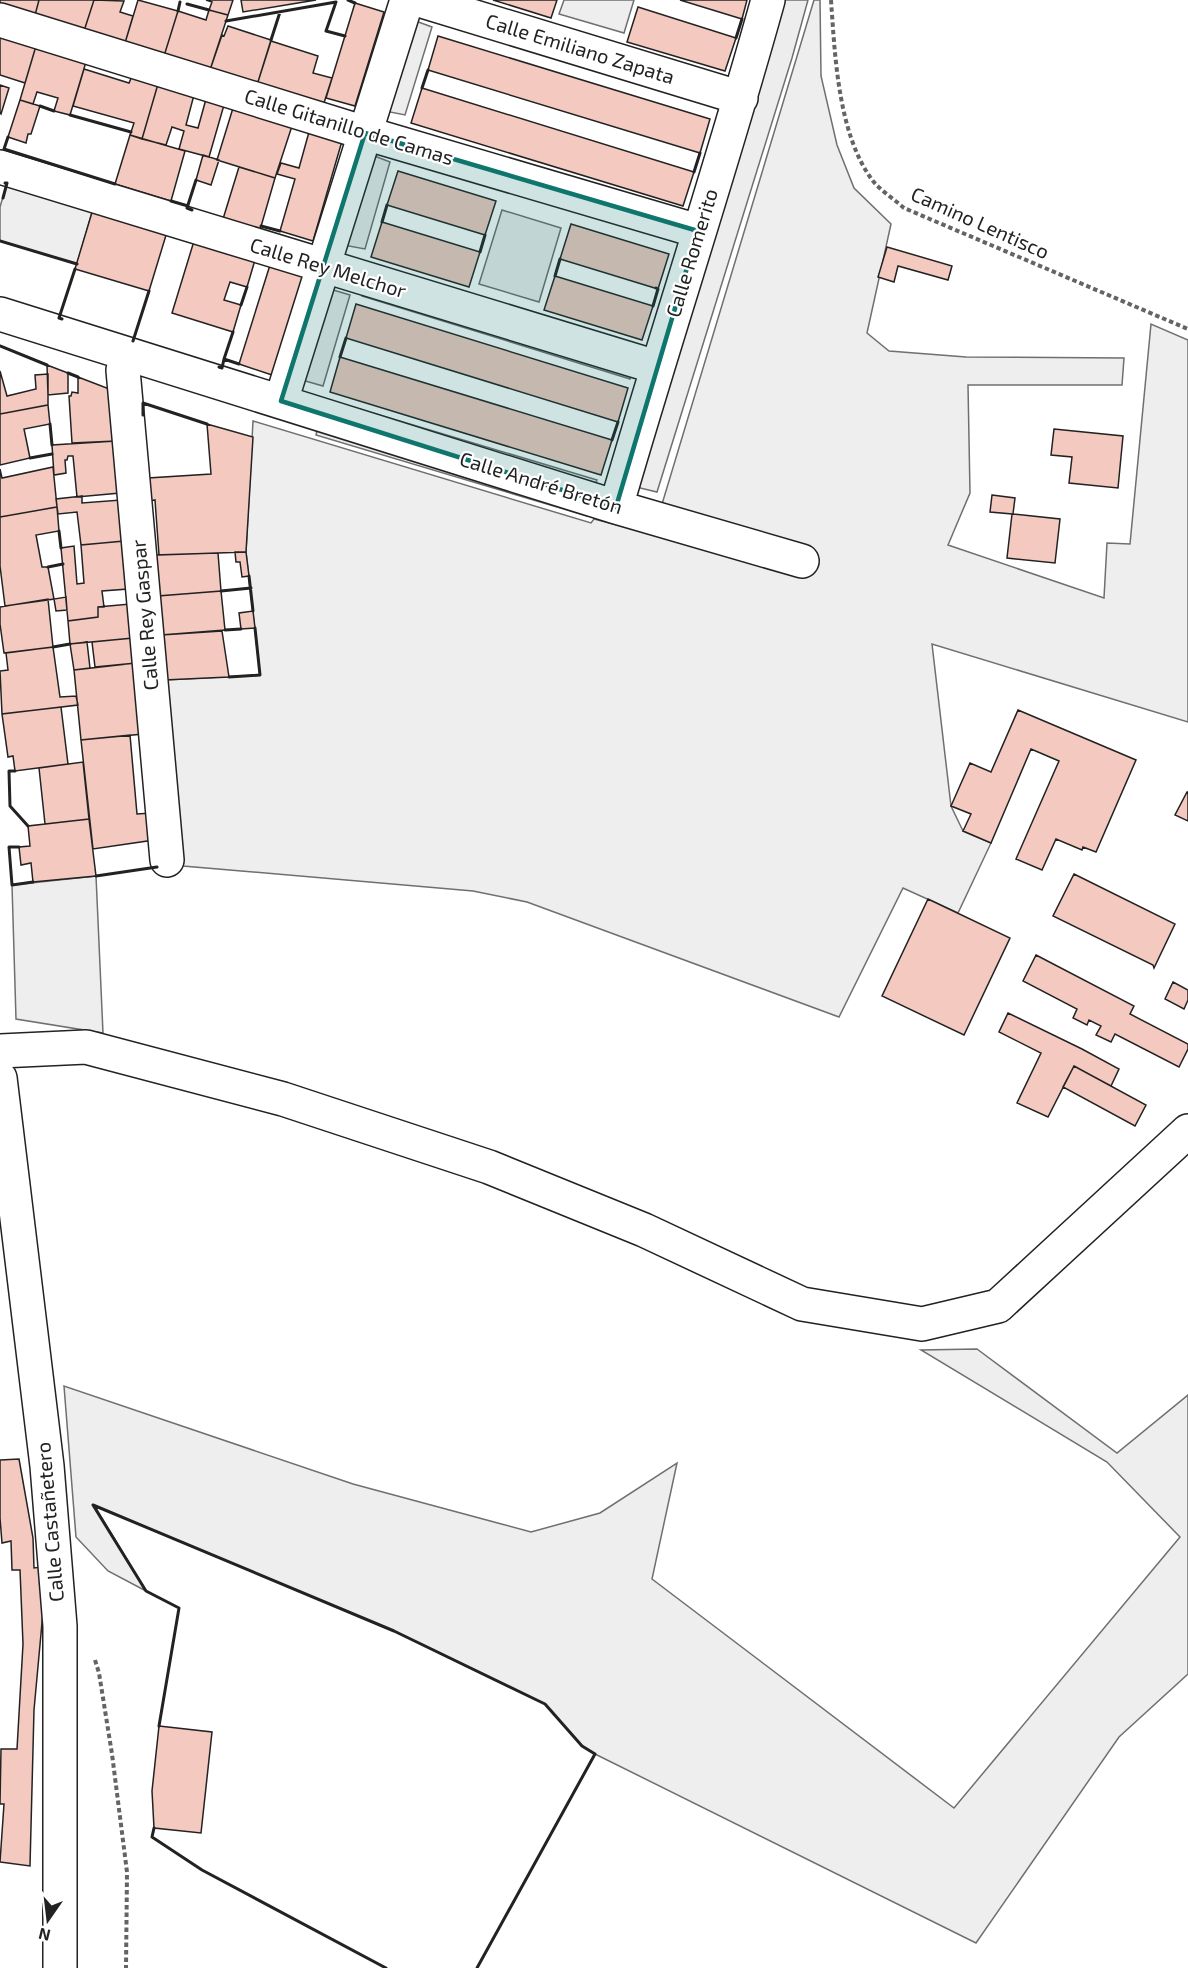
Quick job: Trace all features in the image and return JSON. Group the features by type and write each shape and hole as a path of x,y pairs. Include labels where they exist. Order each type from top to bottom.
{"street":[{"path":"281,401 407,0"},
{"name":"Calle Emiliano Zapata","path":"418,0 741,98"},
{"name":"Calle Romerito","path":"615,507 656,367 741,98 768,0"},
{"name":"Calle Gitanillo de Camas","path":"0,20 365,133 698,231"},
{"name":"Calle Rey Melchor","path":"0,167 656,367"},
{"name":"Calle André Bretón","path":"0,314 615,507 802,561"},
{"name":"Calle André Bretón","path":"0,326 22,337 123,370 235,400 281,401"},
{"name":"Calle Rey Gaspar","path":"123,370 167,860"},
{"path":"0,1051 86,1047 283,1099 489,1167 644,1230 802,1304 922,1324 998,1306 1188,1131"},
{"name":"Calle Castañetero","path":"0,1078 47,1466 60,1626 60,1968"}],"path":[{"name":"Camino Lentisco","path":"831,0 837,75 852,144 873,182 904,208 1188,329"},
{"path":"91,1650 99,1673 127,1872 126,1968"}],"highlighted area":[{"path":"365,133 698,231 616,507 281,401"}],"shaded area":[{"path":"564,0 634,0 624,33 559,14"},
{"path":"785,0 808,0 792,58 657,492 636,487"},
{"path":"814,0 820,0 821,76 837,145 854,188 891,224 867,333 889,351 966,357 1124,358 1122,385 968,385 970,493 948,545 1104,598 1107,543 1130,544 1151,324 1188,340 1188,722 932,644 951,806 963,831 991,843 958,913 903,888 839,1017 527,902 473,891 183,866 164,680 260,675 246,552 253,421 591,523 594,519 653,534"},
{"path":"413,20 432,27 405,115 385,111"},
{"path":"372,155 390,162 365,249 343,245"},
{"path":"7,183 93,209 77,264 0,241 0,207"},
{"path":"502,210 561,228 539,302 479,284"},
{"path":"330,289 350,295 323,386 302,380"},
{"path":"364,289 632,371 630,379 362,296"},
{"path":"303,392 597,480 594,488 301,399"},
{"path":"318,426 589,509 587,516 316,435"},
{"path":"96,876 103,1033 16,1019 12,885"},
{"path":"977,1349 1117,1453 1188,1395 1188,1674 1119,1737 976,1943 595,1754 582,1746 545,1704 394,1631 94,1505 146,1591 108,1571 76,1537 64,1386 353,1484 531,1532 600,1513 677,1463 652,1579 954,1808 1180,1537 1107,1462 921,1350"}],"building":[{"path":"0,0 39,0 35,15 0,4"},
{"path":"39,0 94,0 84,31 35,15"},
{"path":"94,0 124,1 120,12 133,16 125,43 84,31"},
{"path":"138,0 178,11 164,56 125,43"},
{"path":"206,0 233,0 228,15 209,10 212,2"},
{"path":"241,0 316,0 243,12"},
{"path":"493,0 557,0 551,18"},
{"path":"680,0 747,0 742,19"},
{"path":"355,3 384,12 355,106 326,98"},
{"path":"638,7 736,38 725,71 627,42"},
{"path":"209,10 228,15 210,70 164,56 178,11 206,20"},
{"path":"228,26 271,40 257,85 210,70 222,35 224,36"},
{"path":"0,35 36,46 25,83 0,75"},
{"path":"438,36 710,119 700,153 428,70"},
{"path":"271,41 318,56 313,73 332,78 323,106 257,85"},
{"path":"36,46 86,62 70,115 54,111 58,98 37,92 33,104 20,100"},
{"path":"84,69 129,83 132,76 158,84 142,139 130,135 134,123 73,106"},
{"path":"158,84 194,95 186,125 198,128 206,99 224,105 209,157 179,149 184,131 172,127 166,145 142,139"},
{"path":"0,85 9,88 1,114 0,113"},
{"path":"422,88 694,172 683,206 411,123"},
{"path":"20,100 40,106 26,143 8,137"},
{"path":"233,108 292,126 275,178 217,160"},
{"path":"309,132 342,141 313,241 280,231 295,179 277,174 281,163 299,168"},
{"path":"130,135 185,151 171,201 115,184"},
{"path":"203,155 219,160 211,185 196,180"},
{"path":"239,167 275,178 260,230 223,219"},
{"path":"398,171 496,201 485,235 387,205"},
{"path":"93,209 167,232 149,291 75,269"},
{"path":"382,222 480,252 469,287 371,257"},
{"path":"571,224 669,254 658,289 560,259"},
{"path":"194,241 255,260 247,287 230,282 224,300 241,305 233,332 172,313"},
{"path":"887,247 952,266 948,280 898,266 894,282 878,277"},
{"path":"270,265 303,275 272,375 239,364"},
{"path":"555,276 653,306 642,340 544,310"},
{"path":"356,304 628,388 618,422 346,338"},
{"path":"340,357 612,440 601,475 330,392"},
{"path":"47,365 68,373 68,393 48,395"},
{"path":"0,371 7,396 36,389 35,375 48,374 48,405 0,414"},
{"path":"78,377 112,390 116,441 72,443 69,396 72,392 78,393"},
{"path":"48,405 50,424 24,429 30,458 0,465 0,414"},
{"path":"207,424 253,437 246,552 159,555 155,500 150,501 148,478 211,474"},
{"path":"1054,429 1123,436 1118,488 1069,483 1072,457 1051,455"},
{"path":"116,441 120,493 77,497 73,456 68,456 65,460 66,473 54,475 52,445"},
{"path":"53,467 57,507 0,517 0,469 2,478"},
{"path":"992,495 1015,498 1013,514 1060,519 1055,563 1007,558 1012,514 990,512"},
{"path":"82,496 82,503 121,500 124,541 81,545 77,512 58,514 56,499"},
{"path":"57,507 59,531 36,535 42,567 48,567 54,599 5,606 0,566 0,517"},
{"path":"124,541 128,589 102,591 104,607 98,607 98,617 68,621 61,548 74,546 77,584 84,583 81,545"},
{"path":"235,552 246,552 249,576 242,577 240,562 236,562"},
{"path":"218,553 221,591 158,596 155,555"},
{"path":"221,591 225,630 161,635 158,596"},
{"path":"66,597 67,610 56,611 54,599"},
{"path":"48,599 53,647 4,653 0,607"},
{"path":"130,604 133,638 70,644 68,621 98,617 98,607"},
{"path":"253,611 255,628 241,629 239,613"},
{"path":"222,631 229,677 164,680 161,635"},
{"path":"133,638 136,663 95,667 92,642"},
{"path":"87,642 90,668 74,670 70,644"},
{"path":"53,647 60,697 76,696 78,705 2,714 0,671 8,670 6,653"},
{"path":"136,663 143,734 81,740 74,670"},
{"path":"61,707 68,764 15,771 13,756 8,757 2,714"},
{"path":"1018,710 1136,760 1096,852 1083,847 1082,850 1056,839 1042,870 1016,859 1059,761 1031,749 991,843 963,831 971,814 951,806 970,763 991,772"},
{"path":"130,735 137,814 151,813 154,840 93,849 81,740"},
{"path":"83,762 89,819 45,824 39,768"},
{"path":"1188,792 1188,821 1175,815"},
{"path":"89,819 96,876 33,882 31,863 21,865 19,847 30,846 28,826"},
{"path":"1074,874 1175,924 1154,968 1153,965 1053,916"},
{"path":"928,899 1010,938 964,1035 882,996"},
{"path":"1036,955 1134,1006 1130,1014 1188,1044 1188,1049 1179,1067 1115,1034 1111,1042 1096,1035 1101,1026 1089,1020 1087,1025 1073,1018 1077,1009 1023,981"},
{"path":"1173,982 1188,990 1188,1000 1184,1009 1165,999"},
{"path":"1008,1013 1119,1069 1111,1086 1074,1066 1048,1117 1017,1103 1041,1053 999,1032"},
{"path":"1074,1066 1146,1105 1135,1126 1063,1087"},
{"path":"19,1459 33,1538 34,1568 41,1567 43,1612 34,1710 30,1866 0,1862 4,1804 0,1804 1,1749 17,1749 23,1644 20,1570 12,1570 11,1541 2,1543 0,1460"},
{"path":"159,1726 212,1732 201,1833 154,1828 152,1791"}],"wall":[{"path":"348,0 355,3"},
{"path":"178,11 180,2"},
{"path":"336,2 326,31 345,36"},
{"path":"226,21 336,2"},
{"path":"187,4 209,10"},
{"path":"271,40 280,12"},
{"path":"736,38 742,19"},
{"path":"422,88 428,70"},
{"path":"40,106 54,111"},
{"path":"70,115 131,132"},
{"path":"8,137 4,149 115,184"},
{"path":"694,172 700,153"},
{"path":"192,210 187,208 196,180"},
{"path":"3,198 7,183 5,183"},
{"path":"171,201 188,206"},
{"path":"382,222 387,205"},
{"path":"261,226 280,231"},
{"path":"480,252 485,235"},
{"path":"0,241 77,264"},
{"path":"555,276 560,259"},
{"path":"62,319 59,318 75,269"},
{"path":"241,305 247,287"},
{"path":"653,306 658,289 656,288"},
{"path":"133,341 149,291"},
{"path":"233,332 224,359 239,364"},
{"path":"340,357 346,338"},
{"path":"0,346 47,365"},
{"path":"219,367 222,368 224,359"},
{"path":"68,373 78,377"},
{"path":"143,415 143,403 207,424"},
{"path":"612,440 618,422"},
{"path":"50,424 52,445"},
{"path":"30,458 52,454"},
{"path":"59,531 61,548"},
{"path":"48,567 63,564"},
{"path":"249,576 253,611"},
{"path":"221,591 251,588"},
{"path":"229,677 260,675 255,628"},
{"path":"225,630 241,629"},
{"path":"53,647 70,644"},
{"path":"15,771 9,771 10,806 28,826"},
{"path":"19,847 9,847 12,885 33,882"},
{"path":"96,876 157,867"},
{"path":"159,1726 179,1608 146,1591 93,1505 394,1631 545,1704 582,1746 595,1754 477,1968"},
{"path":"154,1828 152,1837 202,1870 386,1968"}]}
